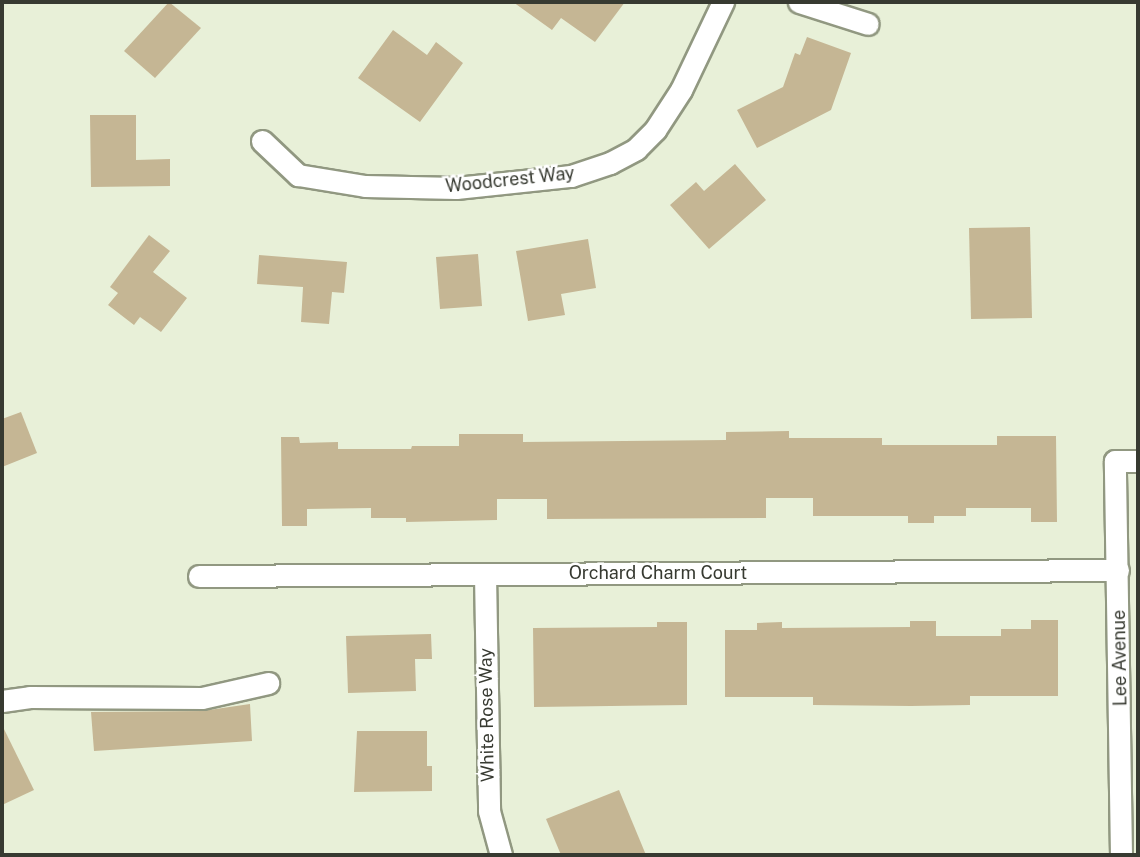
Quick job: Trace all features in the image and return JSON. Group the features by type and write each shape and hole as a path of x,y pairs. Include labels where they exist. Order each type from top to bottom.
{"street":[{"name":"Woodcrest Way","path":"262,141 298,175 365,186 456,188 571,176 610,163 636,149 655,130 681,90 723,2"},
{"path":"799,2 868,24"},
{"name":"Lee Avenue","path":"1121,855 1115,461 1138,461"},
{"name":"Orchard Charm Court","path":"199,576 1118,570"},
{"name":"White Rose Way","path":"485,574 489,811 501,855"},
{"path":"2,701 30,697 202,698 268,683"}],"building":[{"path":"169,2 201,28 155,78 124,51"},
{"path":"513,2 625,2 595,42 561,18 552,30"},
{"path":"393,30 427,55 436,42 463,63 420,122 358,78"},
{"path":"807,37 851,53 831,110 757,148 737,110 783,87 795,53 800,55"},
{"path":"90,115 136,115 136,160 170,159 170,186 91,187"},
{"path":"735,164 766,200 709,249 670,205 696,182 704,191"},
{"path":"1030,227 1032,318 971,319 969,228"},
{"path":"149,235 170,251 153,272 187,298 161,332 140,317 134,325 108,305 118,293 110,287"},
{"path":"588,239 596,288 561,294 565,315 528,321 516,251"},
{"path":"478,254 482,306 440,309 436,257"},
{"path":"259,255 347,262 344,293 332,292 329,324 301,322 303,287 257,284"},
{"path":"21,412 37,453 2,467 2,419"},
{"path":"789,431 789,438 882,438 882,445 997,445 997,436 1056,436 1057,522 1031,522 1031,508 966,508 966,516 934,516 934,523 908,523 908,516 813,516 813,498 766,498 766,518 547,519 547,499 497,499 497,520 406,522 406,518 371,518 371,508 307,509 307,526 282,526 281,437 299,437 300,443 338,442 338,449 411,449 412,446 459,446 459,434 523,434 523,442 726,440 726,432"},
{"path":"1031,620 1058,620 1058,696 970,696 970,705 911,706 813,705 813,697 725,697 725,630 757,630 757,623 782,622 782,628 910,627 910,621 936,621 936,636 1001,636 1001,629 1031,629"},
{"path":"657,622 687,622 687,705 534,707 533,628 657,627"},
{"path":"431,634 432,659 415,659 416,691 348,693 346,636"},
{"path":"250,704 252,741 94,751 91,712 202,711"},
{"path":"2,725 34,790 2,805"},
{"path":"357,731 427,731 427,766 432,766 432,791 354,792"},
{"path":"619,790 646,855 561,855 546,819"}]}
